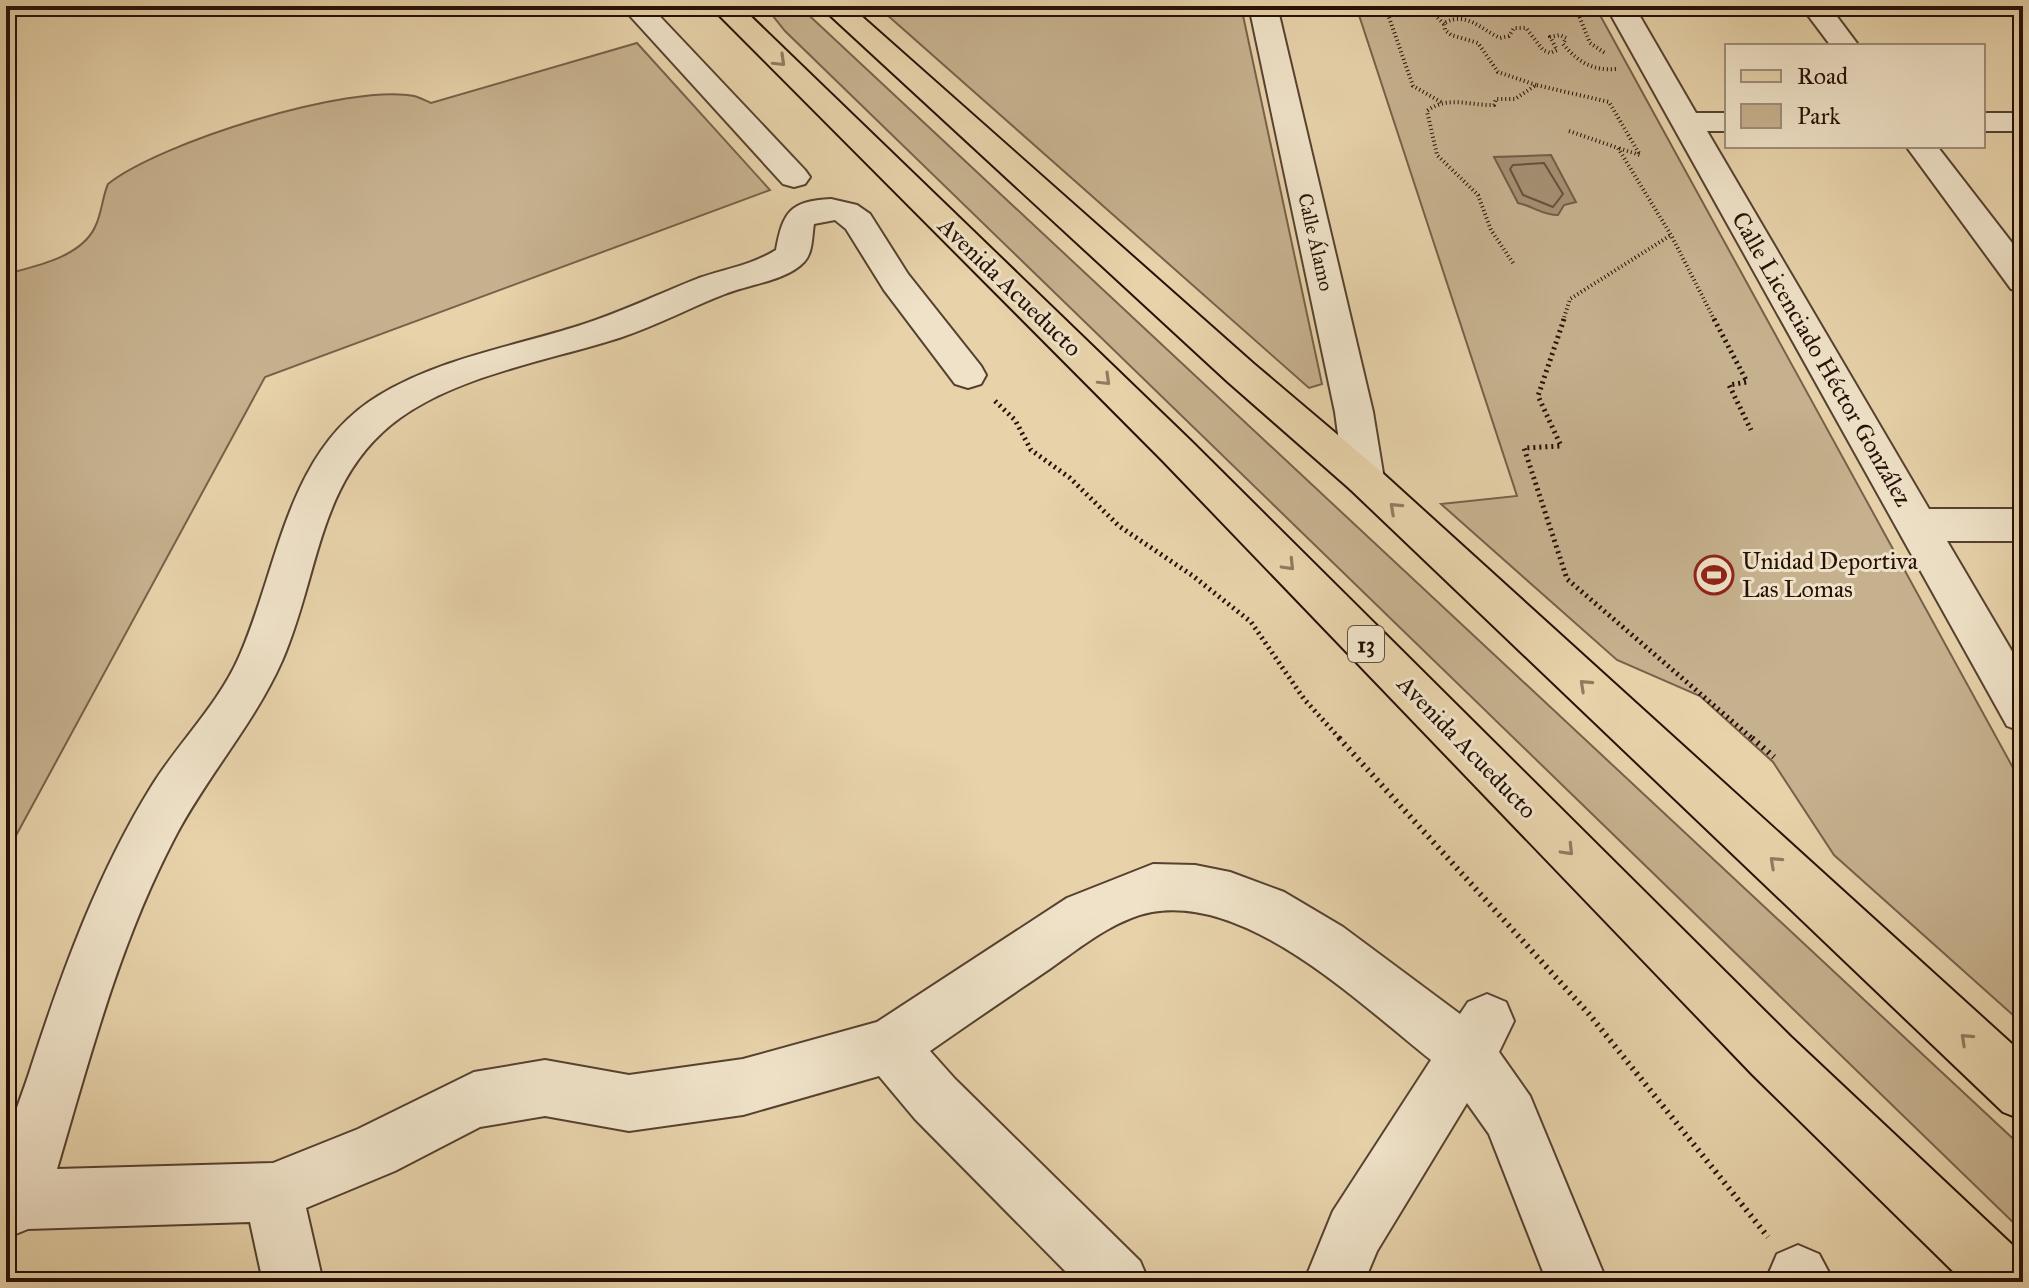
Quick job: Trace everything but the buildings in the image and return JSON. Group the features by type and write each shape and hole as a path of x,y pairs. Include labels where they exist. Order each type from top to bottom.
{"main road":[{"name":"Avenida Acueducto","path":"724,6 1177,451 1772,1056 2007,1282"},
{"path":"834,6 1241,373 1364,479 2023,1092"}],"street":[{"path":"635,6 794,177"},
{"name":"Calle Álamo","path":"1263,6 1354,412 1364,479"},
{"name":"Calle Licenciado Héctor González","path":"1620,6 2023,712"},
{"path":"1815,6 1844,44"},
{"path":"1686,122 1725,122"},
{"path":"1985,122 2023,122"},
{"path":"1923,148 2023,281"},
{"path":"968,375 895,282 858,222 848,213 823,210 812,211 798,220 792,255 778,263 710,287 617,326 452,379 414,394 377,414 342,451 308,512 276,618 259,662 218,734 173,796 135,864 89,973 13,1204 273,1192 375,1151 474,1100 545,1088 629,1103 743,1087 889,1046 1085,915 1122,898 1153,888 1195,889 1219,893 1266,909 1476,1036 1577,1282"},
{"path":"1916,525 2023,525"},
{"path":"1334,1282 1354,1232 1476,1036"},
{"path":"889,1046 935,1099 1119,1282"},
{"path":"273,1192 293,1282"}],"path":[{"path":"1385,6 1413,86 1441,103 1494,105 1496,99 1515,99 1536,85"},
{"path":"1435,6 1437,17 1451,35 1478,43 1498,72 1536,85 1609,102 1640,155 1569,131"},
{"path":"1575,6 1590,43 1610,55"},
{"path":"1444,25 1450,19 1465,18 1481,24 1500,38 1507,37 1514,28 1526,28 1543,50 1550,53 1557,50 1550,37 1560,35 1566,38 1563,44 1576,61 1606,70 1618,68 1617,60"},
{"path":"1441,103 1427,111 1437,155 1478,195 1491,230 1513,263"},
{"path":"1618,148 1671,235 1747,382 1729,385 1751,430"},
{"path":"1671,235 1570,299 1538,396 1561,446 1524,448 1567,579 1774,757"},
{"path":"968,375 1015,420 1031,450 1070,478 1119,526 1193,576 1251,622 1304,699 1589,1014 1801,1279"}],"green space":[{"path":"765,6 799,6 2023,1148 2023,1232 785,31"},
{"path":"877,6 1241,6 1322,384 1309,388"},
{"name":"Unidad Deportiva Las Lomas","path":"1356,6 1595,6 2023,786 2023,1024 1834,855 1773,762 1700,696 1617,660 1441,504 1517,496"},
{"path":"637,43 770,190 265,377 6,854 6,274 69,253 95,227 108,184 168,151 210,135 302,107 346,98 384,94 414,96 431,103"}],"water":[{"path":"1551,155 1576,202 1564,205 1558,215 1518,203 1494,157"}],"place":[{"name":"Unidad Deportiva Las Lomas","path":"1714,575"}]}
